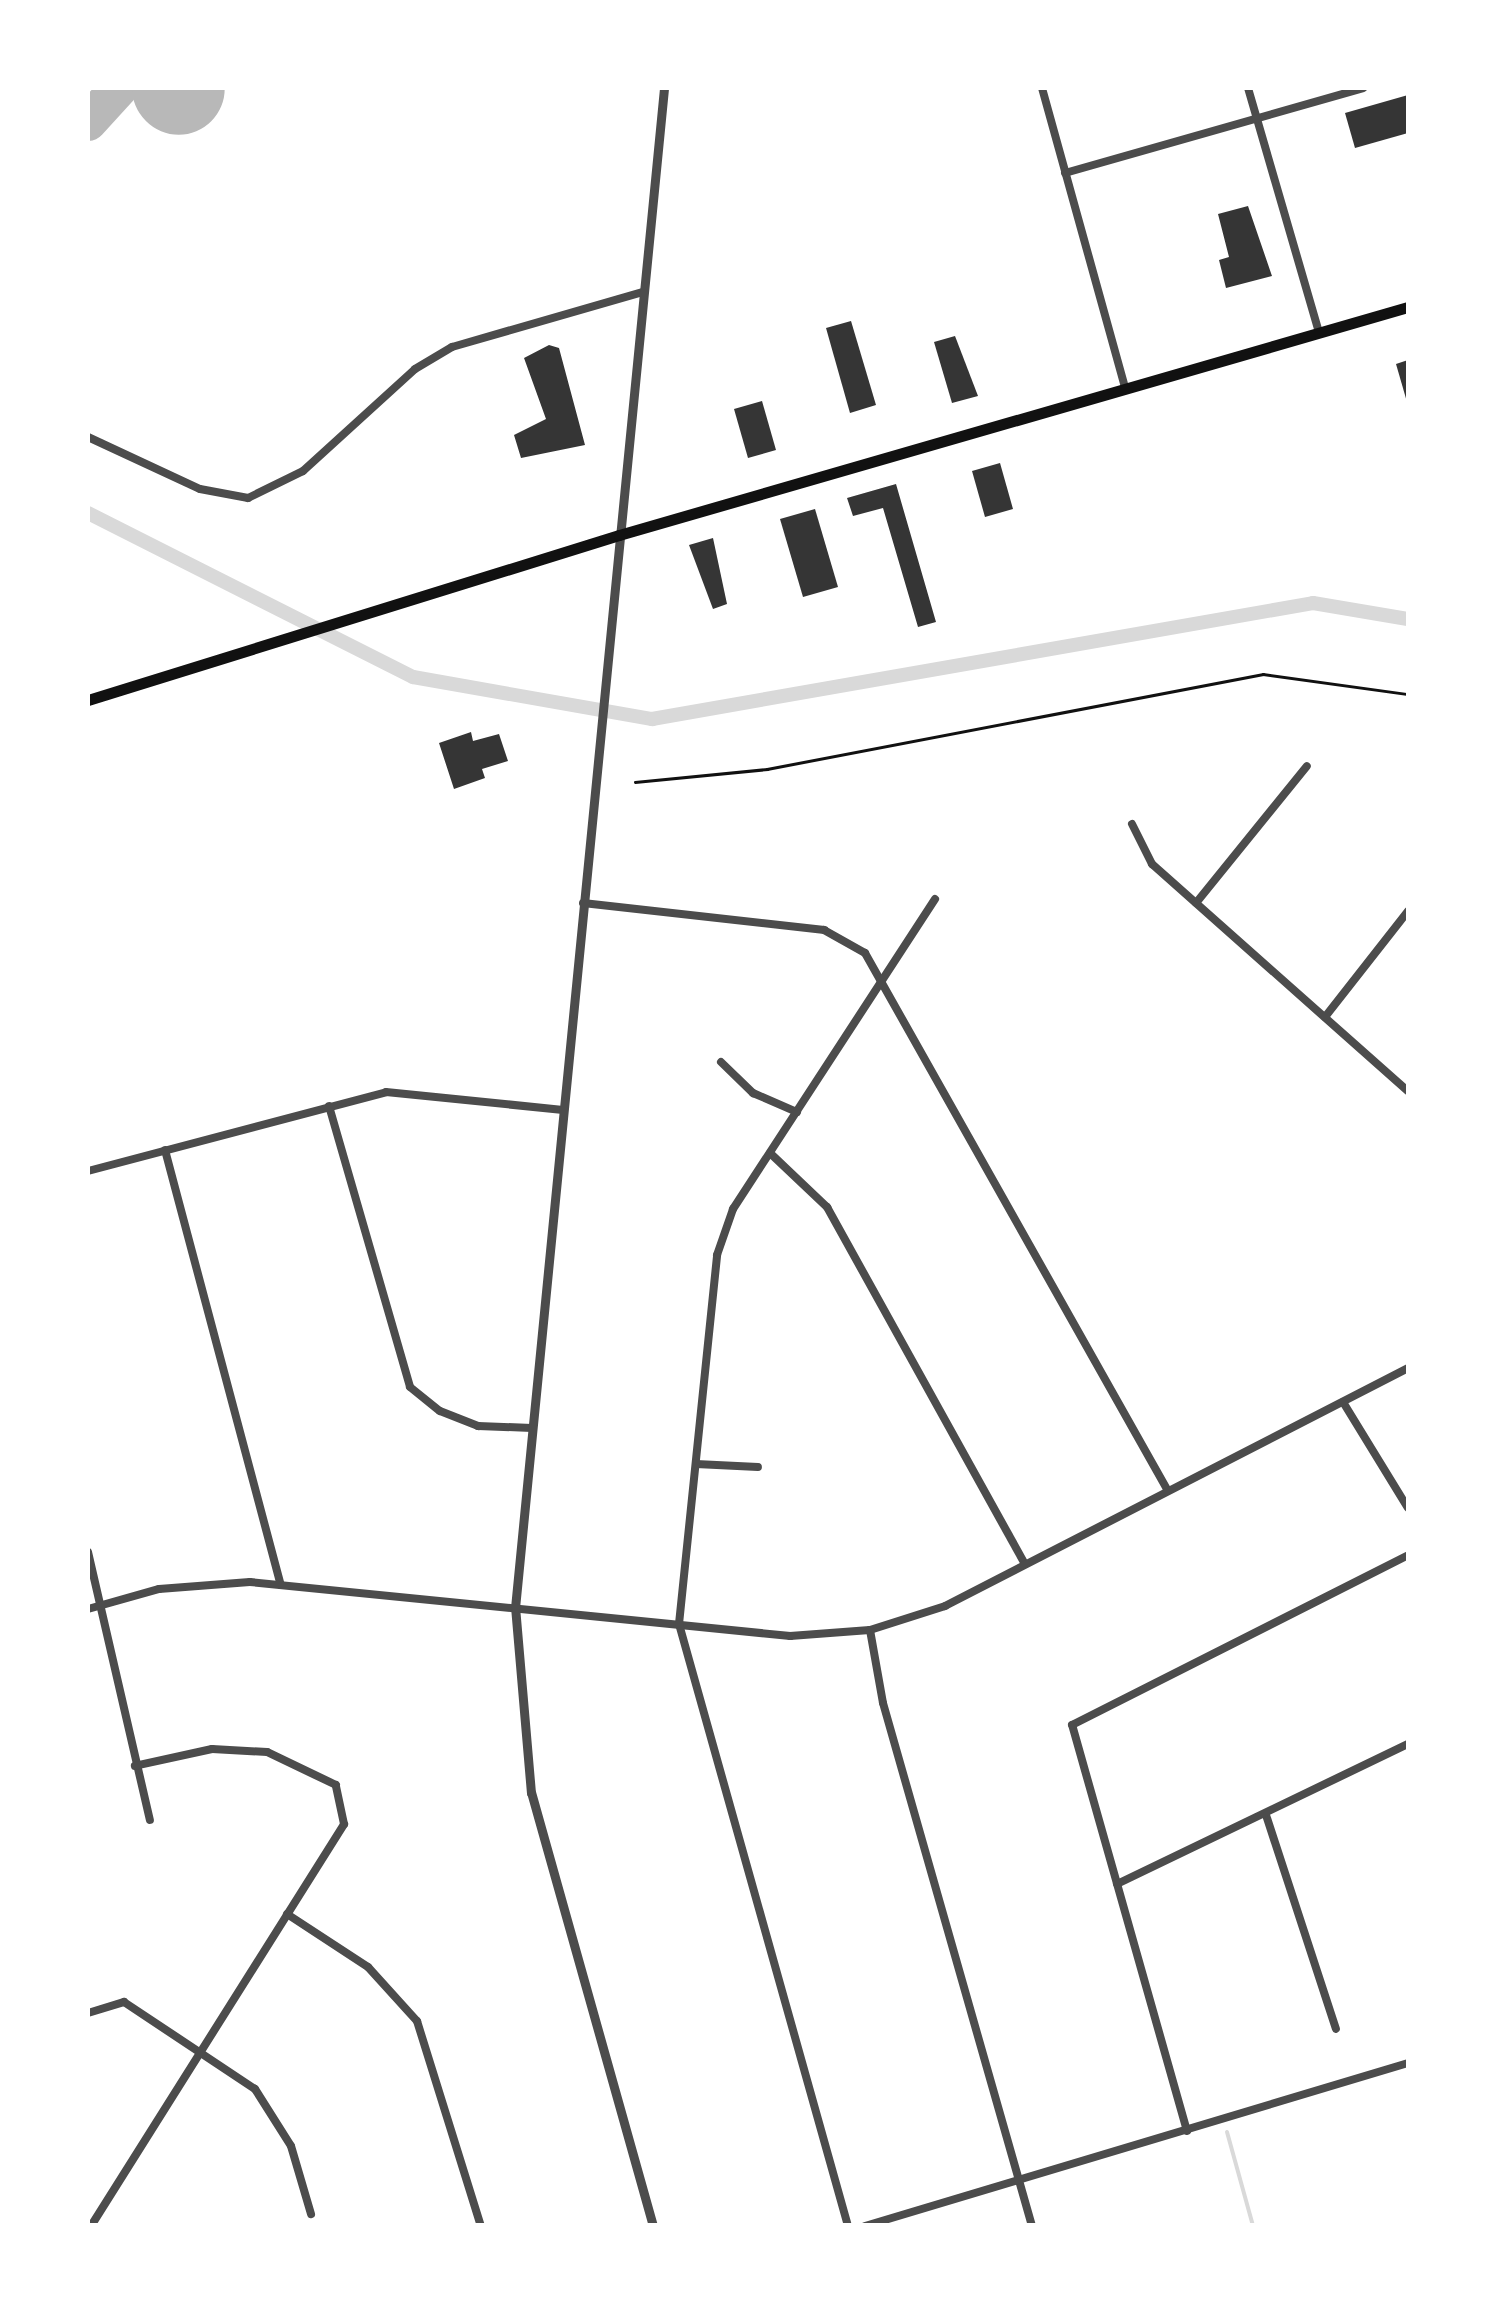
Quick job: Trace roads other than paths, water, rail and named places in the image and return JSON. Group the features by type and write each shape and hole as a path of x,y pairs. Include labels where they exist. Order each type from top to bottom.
{"highway":[{"path":"88,700 619,535 1408,307"}],"street":[{"path":"653,2226 531,1793 515,1608 664,88"},
{"path":"1042,88 1125,387"},
{"path":"1248,88 1319,333"},
{"path":"1066,173 1364,88"},
{"path":"88,437 200,490 248,498 303,470 415,370 452,347 643,292"},
{"path":"1196,903 1308,766"},
{"path":"1132,824 1152,864 1408,1091"},
{"path":"848,2226 679,1624 717,1255 733,1209 935,900"},
{"path":"583,902 824,930 865,953 884,978 1168,1491"},
{"path":"1325,1017 1408,910"},
{"path":"722,1062 753,1093 797,1112"},
{"path":"88,1171 386,1092 563,1110"},
{"path":"329,1106 410,1387 440,1412 478,1426 532,1428"},
{"path":"165,1150 280,1585"},
{"path":"770,1153 828,1207 1024,1564"},
{"path":"88,1609 201,1583 280,1585 825,1638 870,1630 912,1622 1408,1368"},
{"path":"1343,1402 1408,1508"},
{"path":"696,1464 758,1468"},
{"path":"88,1552 126,1694 135,1766 150,1820"},
{"path":"1187,2130 1072,1724 1408,1556"},
{"path":"870,1630 883,1703 1032,2226"},
{"path":"1117,1884 1408,1744"},
{"path":"91,2226 344,1824 336,1785 291,1760 244,1748 135,1766"},
{"path":"1266,1815 1336,2029"},
{"path":"287,1914 368,1966 416,2021 481,2226"},
{"path":"88,2012 124,2002 201,2050 270,2106 292,2146 311,2214"},
{"path":"865,2226 1408,2063"}],"waterway":[{"path":"88,513 413,677 652,719 1313,603 1408,619"},
{"path":"1227,2132 1253,2226"}]}
